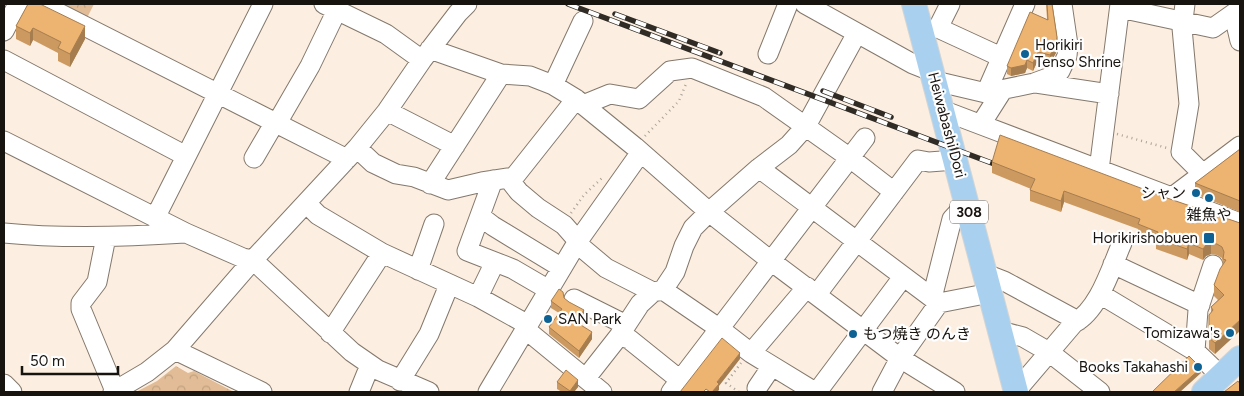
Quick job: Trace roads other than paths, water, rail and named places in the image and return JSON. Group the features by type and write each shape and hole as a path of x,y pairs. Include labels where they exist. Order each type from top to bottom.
{"main road":[{"name":"Heiwabashi Dori","path":"914,4 930,30 934,76 942,110 1000,331 1020,387"},
{"path":"1204,392 1233,370"}],"street":[{"path":"4,31 18,4"},
{"path":"42,4 276,122 396,174 414,177 448,190 502,181 564,225 581,247 606,268 658,291 720,329 750,353 816,392 903,277"},
{"path":"155,218 263,4"},
{"path":"106,237 97,282 81,303 81,309 114,391 147,372 175,350 253,260 352,154 387,111 426,54 467,4"},
{"path":"768,54 788,4"},
{"path":"806,4 934,76 994,92 1034,83 1053,76 1060,71 1066,56 1068,35 1062,4"},
{"path":"950,4 930,30 1001,58"},
{"path":"981,124 994,92 1001,58 1025,4"},
{"path":"1098,170 1105,131 1120,6 1185,12 1213,28 1237,12 1240,41"},
{"path":"254,158 310,66 330,7 426,54 501,74 530,76 553,85 580,102 641,152 709,212 771,261 900,358 956,392"},
{"path":"1185,12 1182,28 1189,104 1181,152 1202,173"},
{"path":"553,85 584,21"},
{"path":"306,203 318,215 382,253 478,297 523,322 530,334 590,386 640,304 658,291 675,272 684,246 693,228 759,168 789,145 806,126 857,33"},
{"path":"4,60 186,156"},
{"path":"549,290 513,269 467,251 480,216 502,181 580,102 610,94 638,99 670,71 692,68 764,97 894,192"},
{"path":"430,184 501,74"},
{"path":"1034,83 1109,94"},
{"path":"942,110 1240,223"},
{"path":"387,111 455,146"},
{"path":"574,299 623,330 628,339 676,386 865,138"},
{"path":"4,141 186,233 243,258 253,260 330,333 370,365 400,381 429,392"},
{"path":"1171,198 1240,146"},
{"path":"488,392 578,241 641,152"},
{"path":"750,353 812,291 856,242 918,160 929,162 955,160"},
{"path":"759,168 936,301"},
{"path":"882,392 900,358 936,301 952,219 967,203"},
{"path":"480,216 562,268"},
{"path":"418,270 434,224"},
{"path":"4,233 48,237 106,237 186,233"},
{"path":"1020,387 1049,352 1081,320 1100,294 1122,243"},
{"path":"330,333 382,253"},
{"path":"478,297 495,262"},
{"path":"1113,264 1200,304"},
{"path":"1195,351 1200,304 1212,266"},
{"path":"936,301 988,284 1004,281 1078,321"},
{"path":"400,381 429,334 449,285"},
{"path":"1100,294 1195,351 1233,370"},
{"path":"1000,331 1023,337 1049,352 1100,392"},
{"path":"175,350 262,392"},
{"path":"359,392 370,365"},
{"path":"757,388 772,366"},
{"path":"4,384 12,392"}],"railway":[{"path":"568,4 1005,168"},
{"path":"615,14 720,53"},
{"path":"823,91 891,117"}],"place":[{"name":"Horikiri Tenso Shrine","path":"1025,54"},
{"name":"シャン","path":"1196,193"},
{"name":"雑魚や","path":"1209,198"},
{"name":"Horikirishobuen","path":"1209,238"},
{"name":"SAN Park","path":"548,319"},
{"name":"Tomizawa's","path":"1230,333"},
{"name":"もつ焼き のんき","path":"853,334"},
{"name":"Books Takahashi","path":"1198,367"}]}
